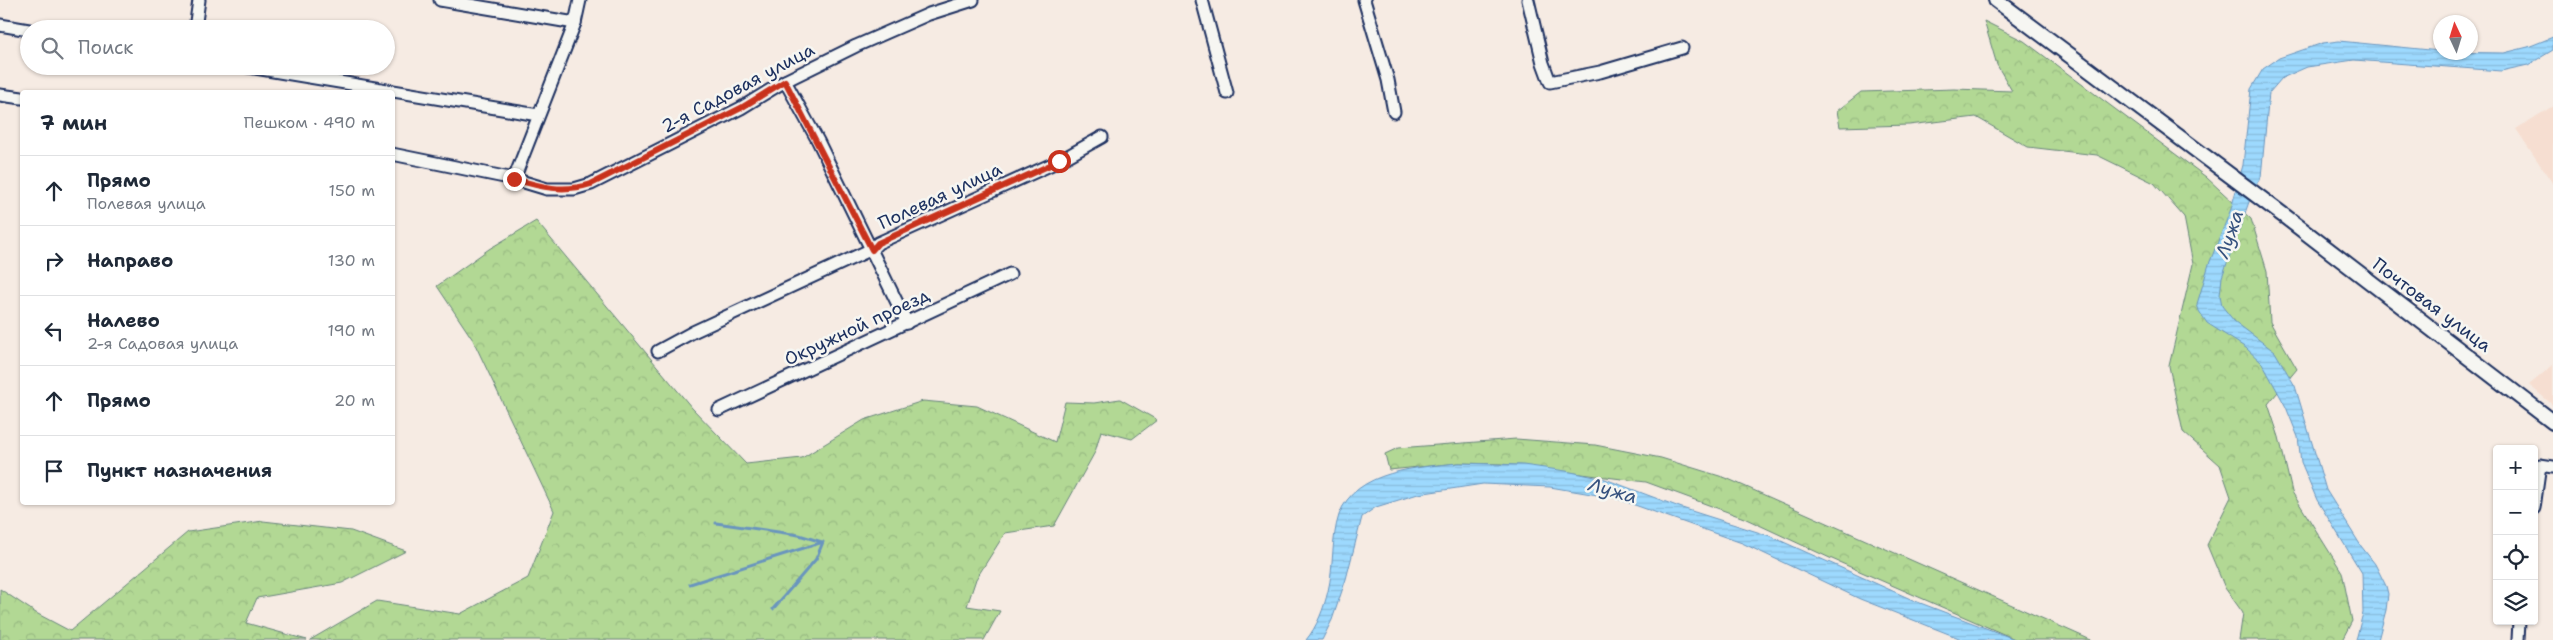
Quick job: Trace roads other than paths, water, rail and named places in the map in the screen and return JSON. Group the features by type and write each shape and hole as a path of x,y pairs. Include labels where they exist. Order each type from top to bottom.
{"street":[{"path":"197,20 200,0"},
{"path":"440,0 575,24"},
{"path":"514,179 575,24 580,0"},
{"name":"2-я Садовая улица","path":"395,155 514,179 547,189 574,190 591,184 741,108 785,81 856,46 929,14 973,0"},
{"path":"1202,0 1226,93"},
{"path":"1364,0 1388,80 1394,112"},
{"path":"1528,0 1543,63 1550,82 1600,72 1682,48"},
{"name":"Почтовая улица","path":"1996,0 2287,218 2553,422"},
{"path":"0,25 20,28"},
{"path":"297,75 387,90"},
{"path":"785,81 872,250 907,323"},
{"path":"395,91 538,115"},
{"path":"0,95 20,98"},
{"name":"Полевая улица","path":"658,351 693,332 872,250 878,243 1059,161 1102,137"},
{"name":"Окружной проезд","path":"719,410 1010,274"},
{"path":"2536,490 2540,464 2553,467"},
{"path":"2518,640 2519,625"}],"water":[{"name":"Лужа","path":"2553,37 2553,50 2528,65 2501,71 2354,60 2307,67 2282,78 2269,93 2261,177 2254,188 2222,277 2220,295 2222,306 2234,321 2275,352 2295,386 2326,490 2361,546 2375,564 2386,586 2388,594 2386,610 2378,640 2356,640 2363,613 2362,573 2317,500 2301,462 2298,437 2286,407 2262,363 2246,348 2207,323 2197,304 2209,264 2231,209 2243,165 2251,89 2263,69 2279,58 2323,43 2339,41 2433,50 2433,60 2478,60 2478,53 2504,53 2528,47"},
{"name":"Лужа","path":"1459,463 1523,465 1605,479 1682,508 1770,536 1915,601 2017,640 1964,640 1860,599 1742,543 1615,498 1550,487 1483,484 1418,494 1376,507 1362,517 1346,579 1332,620 1322,640 1306,640 1322,611 1330,582 1336,524 1347,500 1359,488 1390,474 1426,466"}],"waterway":[{"path":"716,523 799,535 822,542"},
{"path":"690,584 823,542 816,559 773,609"}]}
